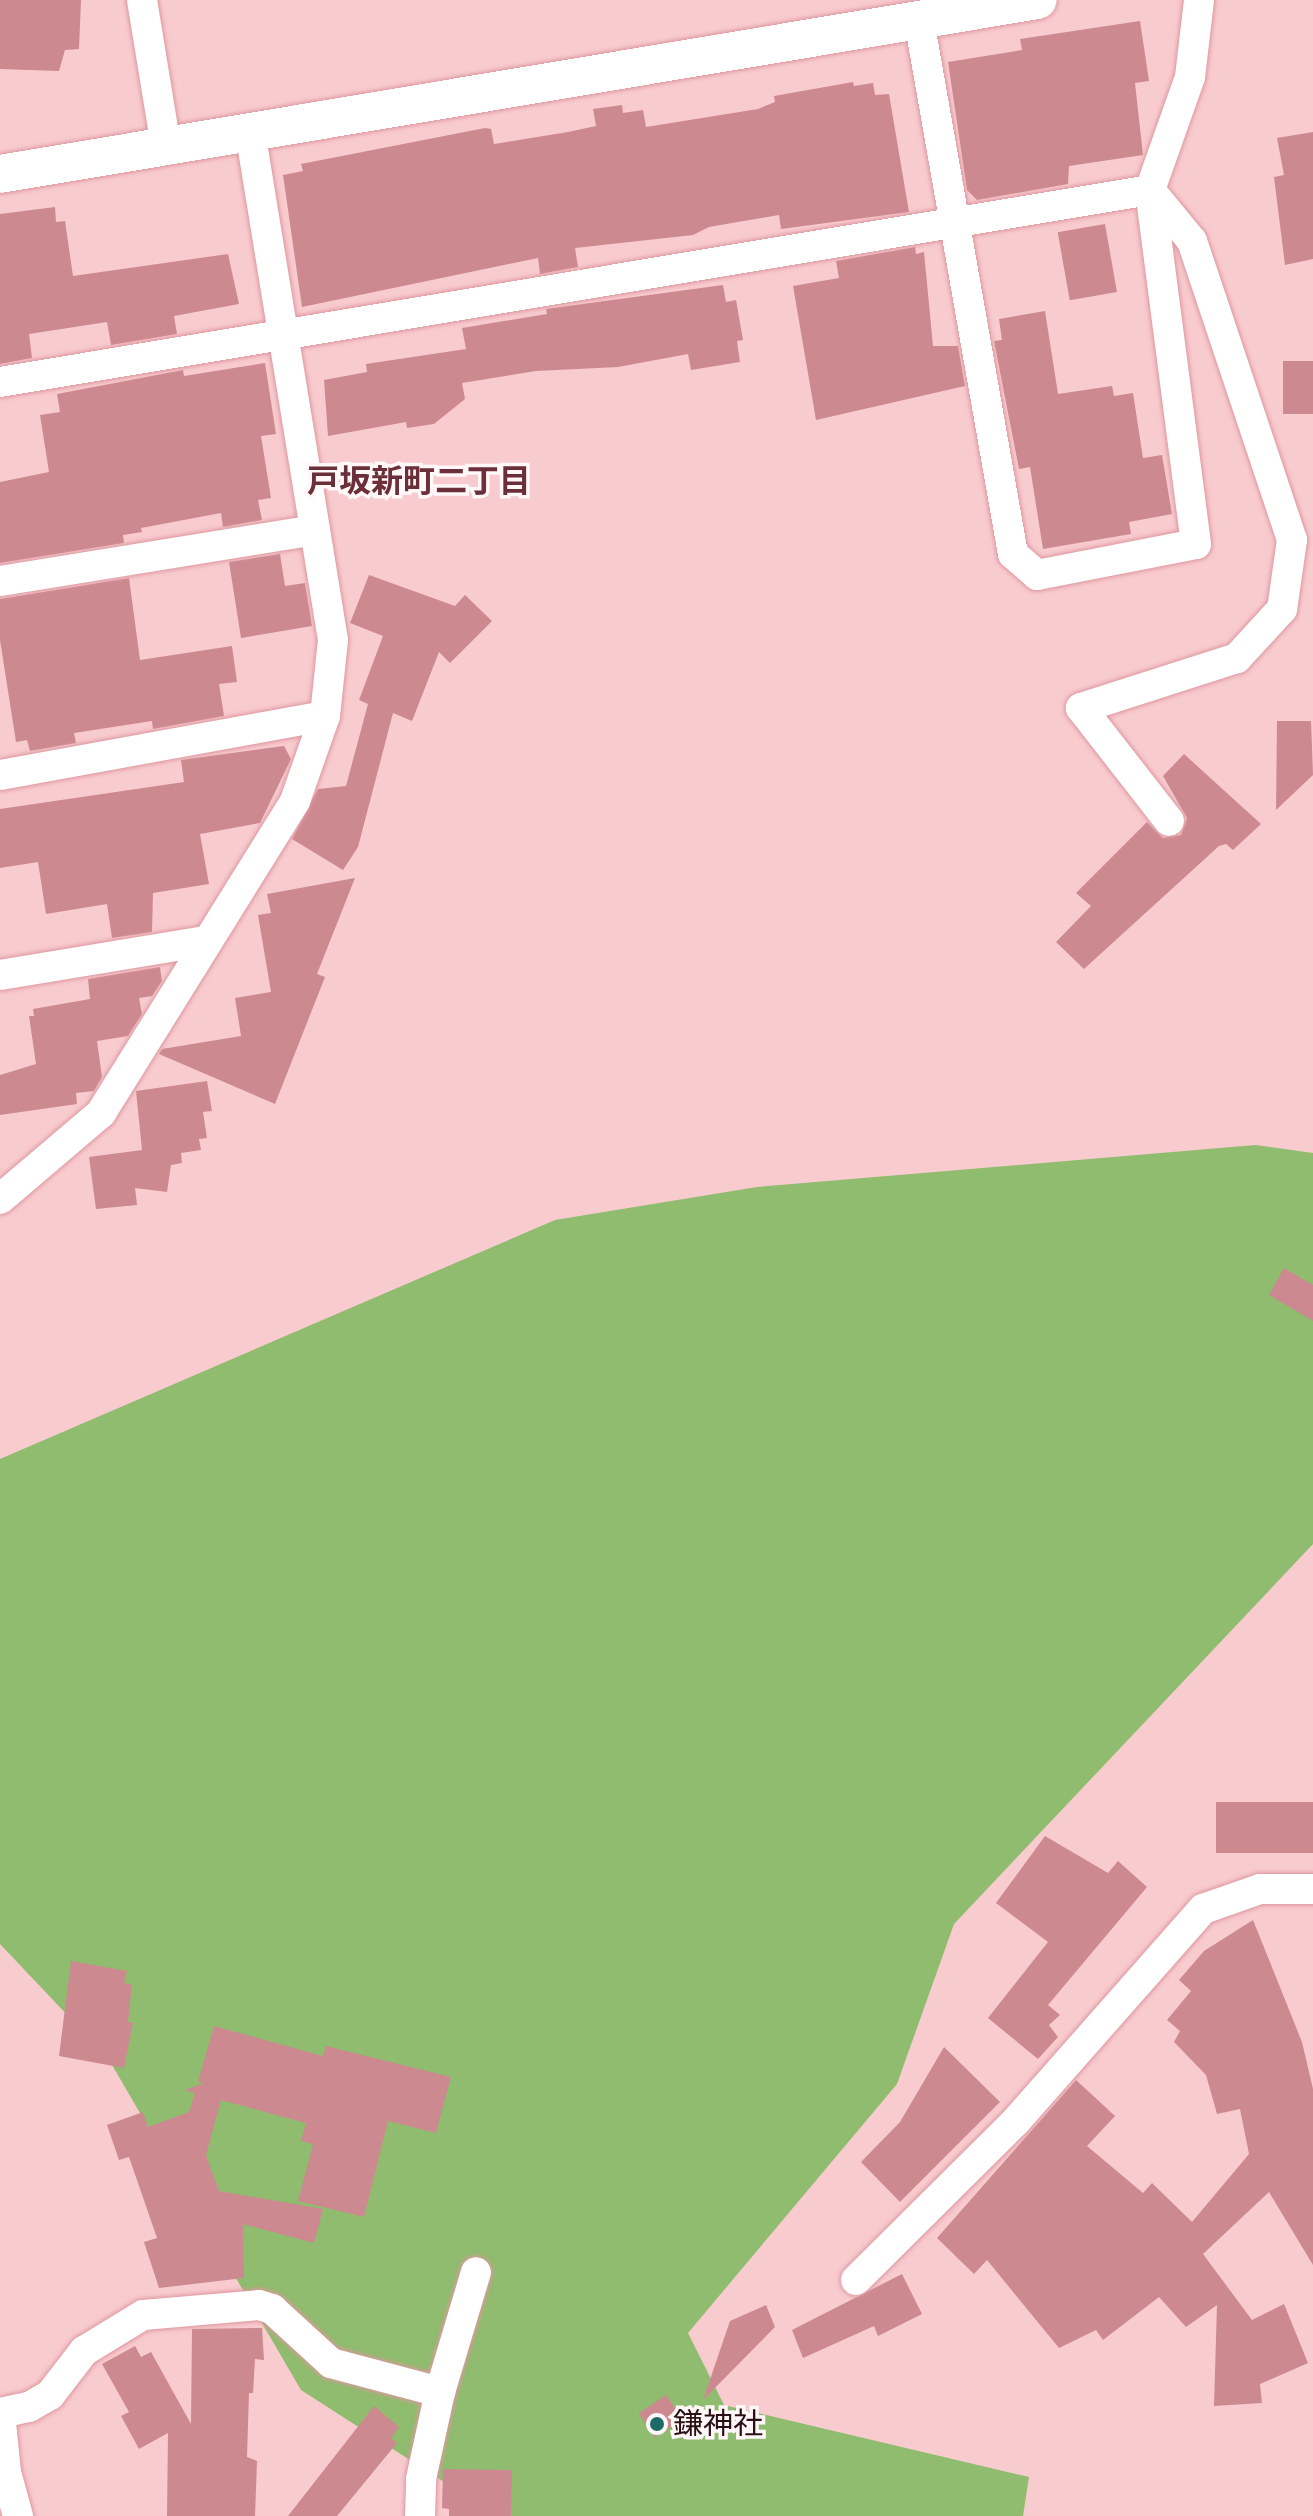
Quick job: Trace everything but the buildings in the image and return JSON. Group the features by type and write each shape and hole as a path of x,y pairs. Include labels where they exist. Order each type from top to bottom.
{"street":[{"path":"142,0 166,146"},
{"path":"919,20 959,223 1013,554 1037,575 1196,544 1150,190 1190,77 1199,0"},
{"path":"0,174 1022,1"},
{"path":"0,1199 101,1113 205,941 295,801 325,716 333,640 250,131"},
{"path":"0,382 1150,190"},
{"path":"1150,190 1192,241 1302,540 1282,609 1237,658 1081,708 1169,821"},
{"path":"0,581 315,530"},
{"path":"0,775 325,716"},
{"path":"0,975 205,941"},
{"path":"0,1176 36,1171"},
{"path":"856,2280 1016,2121 1203,1909 1260,1889 1313,1889"},
{"path":"420,2516 421,2479 440,2392 476,2272"},
{"path":"18,2516 6,2472 0,2413 50,2395 84,2351 143,2315 259,2305 272,2309 331,2363 440,2392"}],"green space":[{"path":"1255,1145 1313,1153 1313,1544 954,1924 897,2084 688,2333 724,2405 1029,2477 1023,2516 497,2516 301,2390 108,2058 0,1944 0,1459 555,1220 757,1187"}],"place":[{"name":"鎌神社","path":"657,2424"}],"district":[{"name":"戸坂新町二丁目","path":"419,481"}]}
